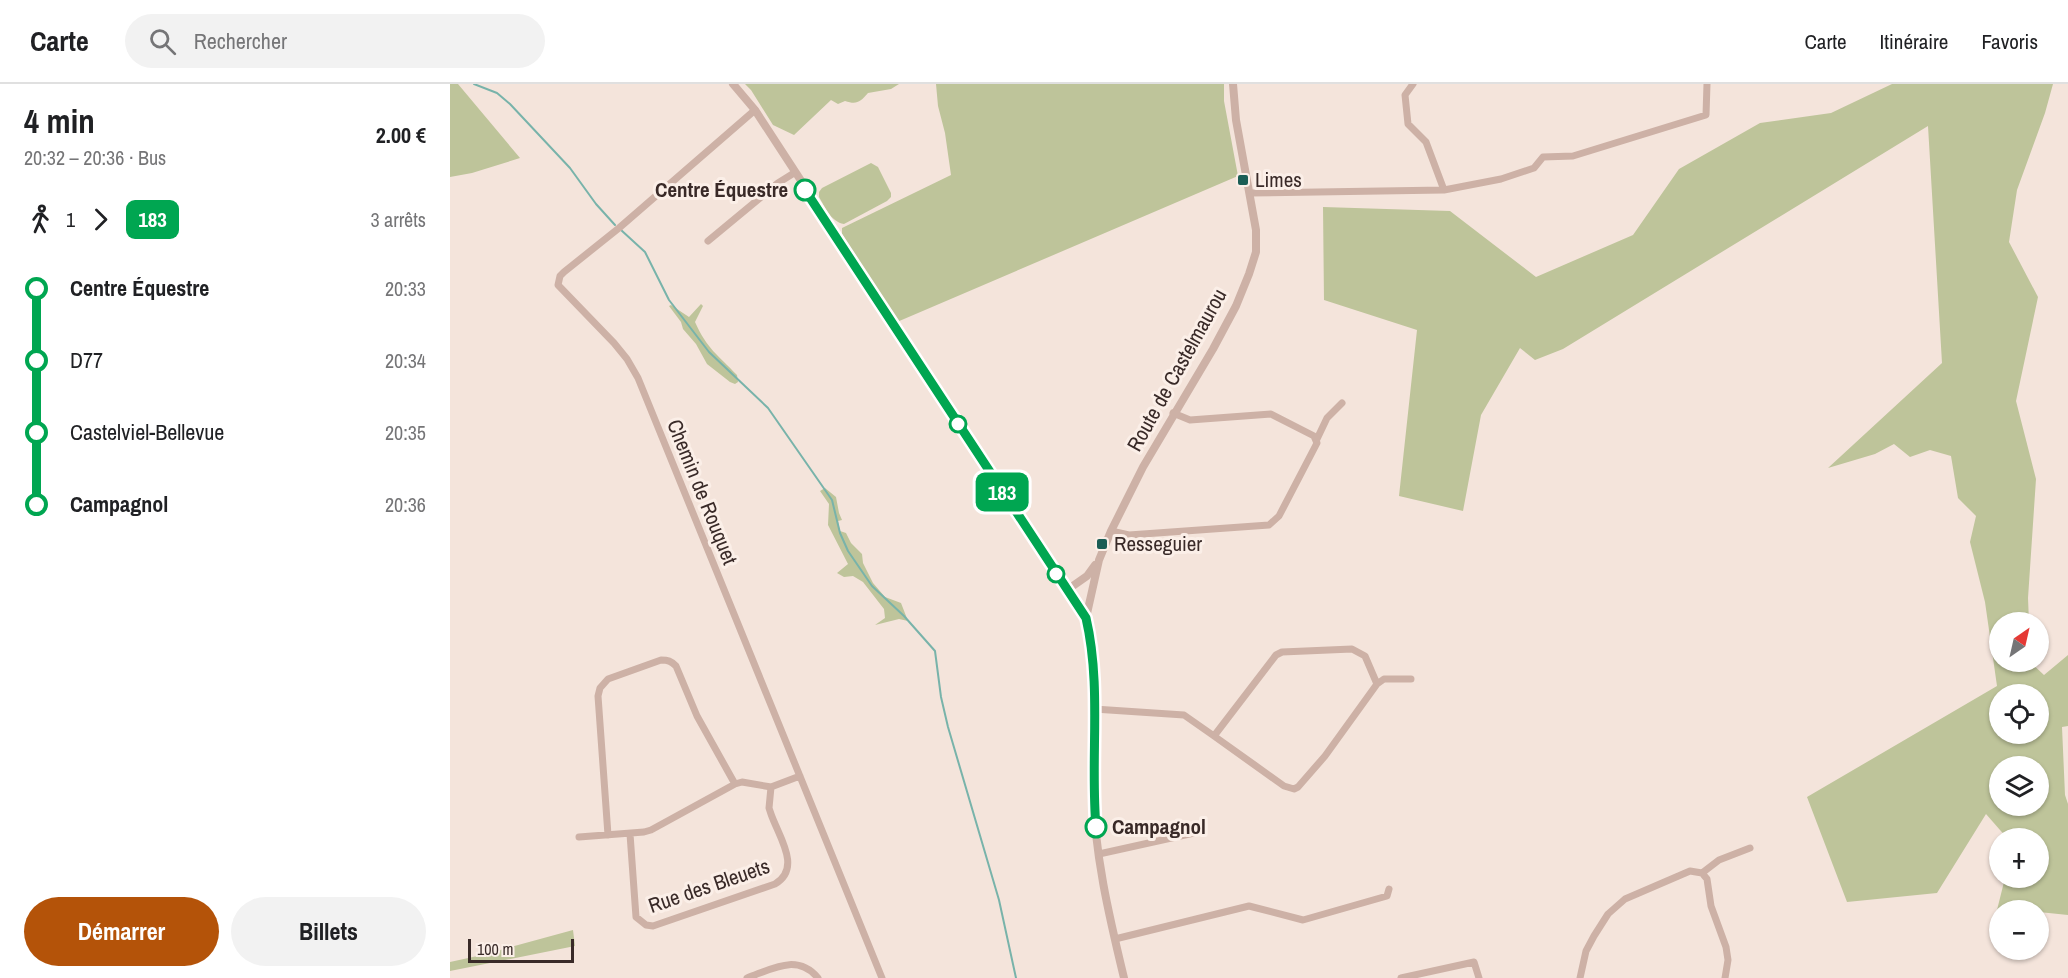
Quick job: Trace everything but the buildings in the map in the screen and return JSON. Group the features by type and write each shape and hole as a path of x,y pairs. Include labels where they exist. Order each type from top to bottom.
{"street":[{"path":"733,84 755,110 1086,618 1093,659 1093,789 1099,854 1124,978"},
{"name":"Route de Castelmaurou","path":"1086,618 1099,560 1111,531 1173,413 1213,350 1249,274 1256,252 1256,230 1236,120 1233,84"},
{"path":"1413,84 1405,95 1408,124 1426,142 1444,189"},
{"path":"1250,193 1444,189 1501,179 1534,168 1543,157 1573,156 1706,114 1707,84"},
{"name":"Chemin de Rouquet","path":"755,110 619,228 564,272 560,276 558,285 627,359 638,378 882,978"},
{"path":"708,241 778,183 794,173"},
{"path":"1111,531 1129,535 1269,525 1279,516 1316,448 1317,439 1327,418 1342,403"},
{"path":"1173,413 1190,420 1271,414 1317,439"},
{"name":"Route de Castelmaurou","path":"1067,590 1088,576 1099,560"},
{"path":"1077,583 1091,592"},
{"path":"1214,736 1276,655 1282,652 1345,649 1359,652 1365,656 1377,684"},
{"path":"608,835 598,696 603,683 613,676 661,660 673,662 697,716 735,784"},
{"path":"1094,709 1184,715 1284,786 1294,789 1325,756 1377,684 1384,679 1411,679"},
{"path":"579,837 651,831 735,784 742,782 771,787 800,776"},
{"name":"Rue des Bleuets","path":"630,834 636,917 646,925 653,926 775,885 782,880 787,873 788,859 769,808 771,787"},
{"path":"1099,854 1203,831"},
{"path":"1702,873 1719,860 1750,848"},
{"path":"1580,978 1586,951 1608,914 1625,899 1690,871 1702,873 1707,879 1711,906 1726,947 1728,960 1725,978"},
{"path":"1115,939 1250,906 1304,920 1387,896 1389,889"},
{"path":"1401,978 1474,962 1479,978"},
{"path":"747,978 787,964 798,964 808,968 818,978"}],"green space":[{"path":"450,84 458,84 520,158 472,173 450,177"},
{"path":"745,84 899,84 891,89 868,93 855,103 845,101 838,104 831,100 794,135 773,125"},
{"path":"936,84 1224,84 1224,101 1238,176 897,322 842,234 842,228 951,175"},
{"path":"1892,84 2053,84 2017,190 2009,242 2038,297 2016,401 2036,479 2029,612 1989,612 1989,630 1985,602 1970,542 1976,516 1958,498 1951,456 1930,450 1910,457 1894,444 1875,454 1828,468 1942,363 1928,126 1563,349 1535,360 1520,348 1481,415 1463,511 1399,496 1417,330 1324,300 1323,207 1450,211 1536,277 1633,235 1679,169 1760,123 1831,113"},
{"path":"871,163 878,167 891,197 844,224 839,223 826,209 819,197 819,192 822,188"},
{"path":"701,304 703,306 695,322 709,345 737,375 738,382 735,384 707,364 669,306 671,305 689,317"},
{"path":"825,488 836,497 842,520 838,521 840,531 846,533 851,543 862,554 863,563 873,583 885,597 901,603 908,621 899,619 875,625 885,618 884,609 863,582 853,576 844,577 837,573 848,564 828,525 829,504 820,491"},
{"path":"2068,655 2068,726 2062,727 2065,795 2068,804 2068,915 2049,913 2049,900 2000,900 2002,888 2049,888 2049,828 1998,828 1986,814 1937,893 1847,902 1807,797 1989,691 1989,744 2049,744 2049,684 1997,684 1995,672 2041,672 2044,675"},
{"path":"573,930 575,946 450,971 450,962"}],"waterway":[{"path":"474,84 497,93 510,104 570,168 596,204 615,225"},
{"path":"621,230 645,252 669,300 709,352 768,408 832,500 840,533 848,551 872,586 904,616 935,651 941,697 948,727 999,900 1016,978"}],"bus line":[{"name":"183","path":"805,190 1086,618 1091,640 1095,693 1093,789 1096,827"}],"place":[{"name":"Limes","path":"1243,180"},
{"name":"Centre Équestre","path":"805,190"},
{"name":"Resseguier","path":"1102,544"},
{"name":"Campagnol","path":"1096,827"}]}
